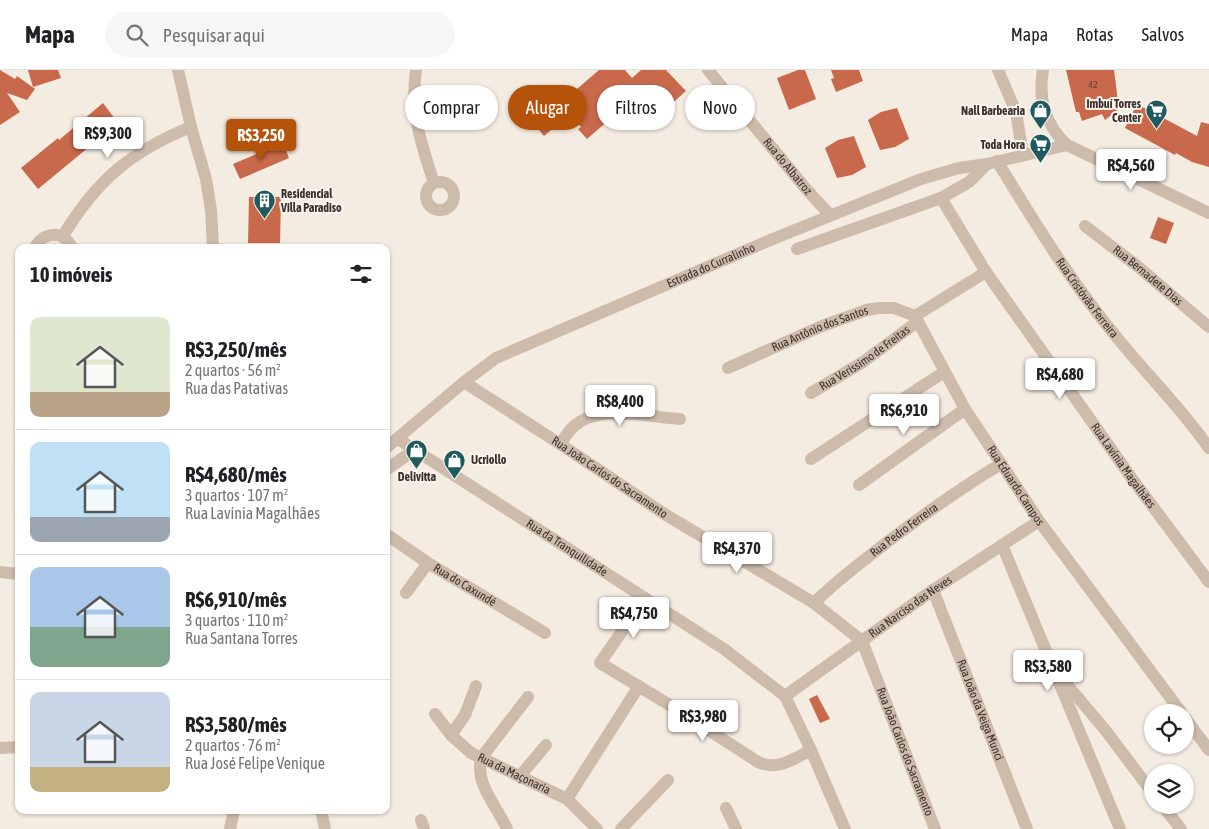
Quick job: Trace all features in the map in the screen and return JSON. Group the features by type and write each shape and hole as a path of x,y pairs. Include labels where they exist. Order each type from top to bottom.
{"street":[{"path":"178,70 206,180 211,210 212,244"},
{"path":"416,70 414,92 415,120 434,183"},
{"name":"Rua do Albatroz","path":"708,70 830,216"},
{"path":"998,70 1016,112 1023,156"},
{"path":"1043,70 1041,93 1044,109 1054,131 1067,145 1209,212"},
{"path":"63,236 87,199 120,166 154,144 191,127"},
{"name":"Estrada do Curralinho","path":"390,445 464,382 496,358 830,216 940,173 1067,145"},
{"path":"797,249 941,198 969,182 992,162"},
{"name":"Rua Cristóvão Ferreira","path":"992,162 1063,267 1118,340 1178,406 1209,448"},
{"name":"Rua Lavínia Magalhães","path":"941,198 986,272 1133,480 1209,582"},
{"name":"Rua Bernadete Dias","path":"1084,226 1136,265 1209,327"},
{"path":"37,244 44,236 57,234 63,236 70,244"},
{"path":"916,319 986,272"},
{"name":"Rua Antônio dos Santos","path":"728,368 822,326 867,310 894,308 916,319"},
{"name":"Rua Eduardo Campos","path":"916,319 965,409 1039,521 1175,704"},
{"name":"Rua Verissimo de Freitas","path":"811,393 863,362 916,319"},
{"path":"811,459 944,372"},
{"name":"Rua João Carlos do Sacramento","path":"464,382 674,520 814,603 862,641 935,829"},
{"path":"859,485 965,409"},
{"path":"560,444 572,428 582,421 597,416 634,414 680,419"},
{"name":"Rua da Tranquilidade","path":"398,439 724,649 785,696 845,829"},
{"path":"390,467 414,450"},
{"name":"Rua Pedro Ferreira","path":"814,603 862,562 934,507 953,493 1001,464"},
{"name":"Rua Narciso das Neves","path":"785,696 933,590 1039,521"},
{"name":"Rua do Caxundé","path":"390,537 428,563 545,633"},
{"path":"1002,545 1120,829"},
{"path":"406,593 428,563"},
{"path":"0,572 15,574"},
{"name":"Rua João da Veiga Munci","path":"933,590 1027,829"},
{"path":"645,598 600,663 768,767 788,762 811,750"},
{"path":"1052,666 1101,724 1144,781"},
{"path":"451,735 465,715 476,686"},
{"path":"567,799 639,686"},
{"path":"507,829 500,813 480,780 481,758 528,697"},
{"name":"Rua da Maçonaria","path":"435,714 451,735 471,753 567,799 596,829"},
{"path":"1194,730 1209,750"},
{"path":"520,776 546,745"},
{"path":"0,748 15,747"},
{"path":"621,829 668,780"},
{"path":"726,808 736,829"},
{"path":"230,829 233,814"},
{"path":"322,814 325,829"},
{"path":"1169,814 1181,829"}],"building":[{"path":"0,70 15,79 17,76 35,89 27,100 7,93 20,112 0,125"},
{"path":"28,70 58,70 61,78 33,87"},
{"path":"599,70 625,70 632,78 641,70 666,70 685,92 675,101 675,85 597,85 597,130 587,139 579,130 587,130 587,85 582,85"},
{"path":"798,70 805,70 816,99 789,110 777,78"},
{"path":"831,70 859,70 863,81 836,92 831,79 834,78"},
{"path":"1066,70 1114,70 1119,109 1105,120 1102,114 1082,121 1079,112 1076,112"},
{"path":"103,103 118,123 38,189 21,168 58,138 59,140"},
{"name":"Imbuí Torres Center","path":"1137,104 1197,136 1201,122 1209,124 1209,167 1192,162 1176,153 1175,155 1125,128"},
{"path":"897,108 909,139 895,147 880,150 868,120 881,112"},
{"path":"539,130 551,130 544,136"},
{"path":"854,136 866,167 852,175 837,178 825,148 838,140"},
{"path":"283,143 289,158 240,179 233,164"},
{"name":"Residencial Villa Paradiso","path":"249,197 281,197 280,243 248,243"},
{"path":"1158,217 1174,223 1166,244 1150,238"},
{"path":"817,695 830,719 820,723 809,699"}],"place":[{"name":"Nall Barbearia","path":"1041,130"},
{"name":"Imbuí Torres Center","path":"1157,130"},
{"name":"Toda Hora","path":"1041,164"},
{"name":"Residencial Villa Paradiso","path":"265,220"},
{"name":"Delivitta","path":"417,469"},
{"name":"Ucriollo","path":"455,479"}]}
